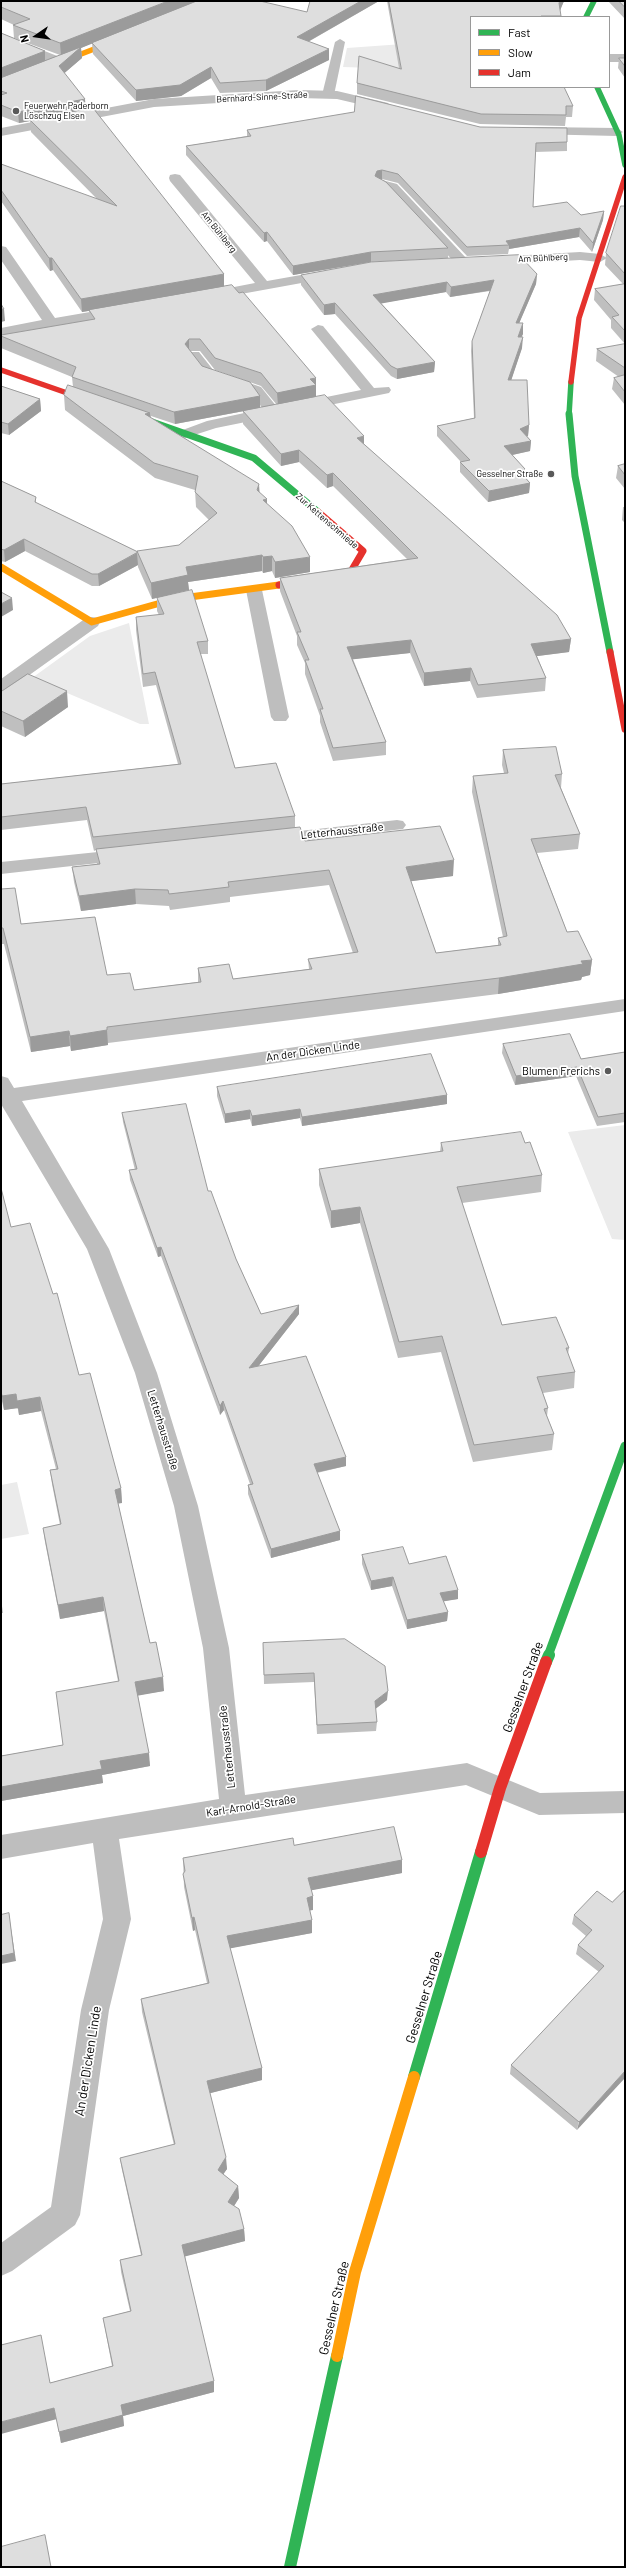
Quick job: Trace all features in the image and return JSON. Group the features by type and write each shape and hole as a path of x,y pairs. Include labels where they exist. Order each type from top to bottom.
{"street":[{"path":"586,16 594,1"},
{"path":"1,85 127,36"},
{"path":"1,38 61,62"},
{"path":"610,58 625,58"},
{"path":"597,88 617,132 625,155 625,165"},
{"name":"Bernhard-Sinne-Straße","path":"1,132 154,103 299,94 328,95 395,108"},
{"path":"526,131 617,132"},
{"path":"625,177 600,258 579,318 568,407 575,476 625,729"},
{"name":"Am Bühlberg","path":"175,178 264,286"},
{"path":"382,184 392,187 462,262"},
{"path":"1,250 51,323"},
{"name":"Am Bühlberg","path":"447,263 580,256 600,258"},
{"path":"193,299 340,272"},
{"path":"1,332 130,309"},
{"path":"185,434 212,424 377,392 318,329"},
{"path":"194,355 210,374 256,390 273,412"},
{"path":"1,370 106,406"},
{"name":"Zur Kettenschmiede","path":"1,687 92,622 175,599 254,590 350,573 363,551 254,458 127,414"},
{"path":"1,567 92,622"},
{"path":"254,590 280,717"},
{"name":"Letterhausstraße","path":"254,841 396,825"},
{"path":"1,868 143,853"},
{"name":"An der Dicken Linde","path":"4,1092 625,1006"},
{"name":"Letterhausstraße","path":"4,1092 98,1249 146,1373 186,1506 216,1648 233,1808"},
{"name":"Gesselner Straße","path":"290,2567 355,2272 500,1788 625,1446"},
{"name":"Karl-Arnold-Straße","path":"1,1847 233,1808 467,1774 538,1804 625,1802"},
{"name":"An der Dicken Linde","path":"1,2261 65,2215 95,2010 117,1919 105,1830"}],"lane":[{"path":"328,95 340,42"}],"shaded area":[{"path":"445,41 403,69 343,67 347,48"},
{"path":"129,623 149,724 140,724 32,678 90,636"},
{"path":"625,1125 625,1240 612,1239 568,1132"},
{"path":"17,1482 29,1534 1,1539 1,1485"}],"building":[{"path":"1,1 168,1 60,43 13,25 30,19 1,7"},
{"path":"197,1 260,1 307,12 310,1 361,1 297,37 329,49 266,80 220,83 211,67 180,85 136,90 92,43"},
{"path":"389,1 560,1 561,16 470,16 470,88 564,88 573,106 566,106 566,115 481,114 357,83 359,56 401,69"},
{"path":"619,1 625,1 625,7"},
{"path":"1,33 45,51 1,68"},
{"path":"81,47 59,66 85,99 18,112 1,105 1,95 7,93 1,91 1,78"},
{"path":"619,58 625,58 625,66"},
{"path":"356,96 480,127 567,128 567,142 536,143 533,207 567,202 581,215 604,211 593,243 580,228 506,241 509,245 467,247 398,174 382,170 377,171 375,176 386,182 448,248 371,252 293,266 267,232 264,233 186,146 251,136 247,130 354,112"},
{"path":"93,108 224,274 81,299 52,258 49,258 1,190 1,164 117,206 30,120"},
{"path":"621,206 625,206 625,274 606,253"},
{"path":"519,255 537,274 516,323 523,323 518,337 523,337 508,380 527,380 529,425 520,429 531,441 504,446 525,469 519,471 530,483 489,491 460,462 470,460 437,426 475,418 472,341 494,280 451,287 447,282 373,295 435,362 397,369 391,366 335,303 324,305 301,275 371,262"},
{"path":"625,284 625,331 612,317 619,315 595,289"},
{"path":"232,285 239,293 243,292 316,378 310,379 316,385 277,393 261,373 215,358 200,339 189,339 185,344 202,366 250,382 260,396 174,412 72,377 76,367 1,336 95,319 89,310"},
{"path":"625,344 625,368 597,349"},
{"path":"625,375 625,392 614,378"},
{"path":"68,385 150,413 145,414 259,484 257,490 267,499 263,500 292,526 310,557 275,562 272,556 263,557 262,555 186,567 188,575 151,583 137,551 179,545 217,513 195,492 198,476 154,463 64,395"},
{"path":"1,386 40,399 8,424 1,422"},
{"path":"325,395 364,436 357,438 557,615 571,639 531,644 546,678 478,685 471,668 424,673 411,640 347,647 386,742 333,748 320,709 323,709 305,660 309,660 297,632 301,632 280,578 418,558 333,473 327,475 299,450 281,454 243,411"},
{"path":"625,464 625,475 618,466"},
{"path":"1,481 36,497 35,502 138,552 98,574 92,574 24,539 4,550 1,549"},
{"path":"192,590 208,641 197,642 235,768 276,763 295,816 93,837 86,807 1,817 1,784 181,764 155,672 143,674 136,617 164,614 157,598"},
{"path":"1,592 12,598 1,604"},
{"path":"28,674 67,691 23,721 1,711 1,692"},
{"path":"556,747 562,774 555,775 580,834 531,839 567,932 578,931 592,960 581,961 583,964 499,978 107,1027 107,1030 70,1036 69,1031 30,1037 3,928 1,928 1,889 15,888 21,924 95,917 107,975 130,973 134,990 201,982 198,968 229,964 233,979 312,969 308,959 358,952 329,870 228,882 229,887 169,894 168,890 135,889 79,896 72,867 100,864 96,849 300,827 305,841 440,826 454,860 406,867 436,953 501,945 498,938 507,936 473,776 508,773 503,750"},
{"path":"570,1034 581,1059 625,1052 625,1113 598,1117 577,1067 516,1076 503,1044"},
{"path":"431,1054 447,1095 302,1117 300,1109 252,1116 250,1110 225,1114 217,1087"},
{"path":"186,1104 208,1191 211,1191 236,1259 261,1314 299,1305 249,1368 306,1356 346,1457 314,1464 340,1531 271,1549 248,1485 253,1484 223,1401 220,1406 161,1247 157,1248 129,1170 137,1169 122,1113"},
{"path":"521,1132 525,1143 530,1142 542,1175 457,1187 502,1325 556,1317 569,1348 566,1348 575,1372 537,1377 548,1408 544,1409 554,1434 474,1445 442,1336 399,1342 360,1207 331,1211 319,1169 443,1151 441,1143"},
{"path":"1,1188 11,1227 30,1223 53,1294 57,1293 79,1375 90,1373 121,1488 115,1490 150,1643 156,1642 163,1677 135,1682 149,1753 100,1761 102,1769 1,1787 1,1756 63,1745 56,1692 119,1681 103,1597 58,1605 43,1528 61,1524 50,1470 58,1469 40,1397 17,1401 16,1394 2,1396"},
{"path":"403,1547 409,1564 446,1556 458,1590 440,1593 448,1612 407,1620 393,1577 371,1581 362,1555"},
{"path":"345,1639 385,1666 388,1691 375,1701 377,1722 317,1725 314,1673 264,1675 263,1643"},
{"path":"394,1827 402,1860 308,1878 313,1896 307,1898 312,1920 227,1936 262,2068 207,2081 226,2157 218,2170 238,2186 228,2202 239,2209 244,2229 182,2245 214,2381 121,2405 123,2415 59,2432 54,2408 1,2422 1,2345 41,2335 50,2383 113,2366 103,2318 131,2311 120,2260 142,2255 120,2158 175,2144 141,1999 209,1983 194,1917 192,1918 183,1874 185,1871 183,1858 293,1838 294,1845"},
{"path":"625,1890 625,2071 579,2122 511,2065 604,1966 578,1945 592,1930 574,1915 597,1891 612,1902"},
{"path":"9,1913 14,1953 1,1956 1,1915"},
{"path":"45,2535 51,2567 1,2567 1,2547"}],"traffic: fast":[{"path":"586,16 594,1"},
{"path":"597,88 619,135 625,165"},
{"path":"571,382 568,407 575,476 610,652"},
{"path":"138,417 254,458 318,512"},
{"path":"546,1662 625,1446"},
{"path":"414,2077 481,1852"},
{"path":"290,2567 337,2356"}],"traffic: slow":[{"path":"1,85 120,39"},
{"path":"1,567 92,622 175,599 279,585"},
{"path":"337,2356 355,2272 414,2077"}],"traffic: jam":[{"path":"571,382 579,318 625,177"},
{"path":"1,370 93,402"},
{"path":"279,585 350,573 363,551 318,512"},
{"path":"610,652 625,729"},
{"path":"481,1852 500,1788 546,1662"}],"place":[{"name":"Feuerwehr Paderborn Löschzug Elsen","path":"16,111"},
{"name":"Gesselner Straße","path":"551,474"},
{"name":"Blumen Frerichs","path":"608,1071"}]}
